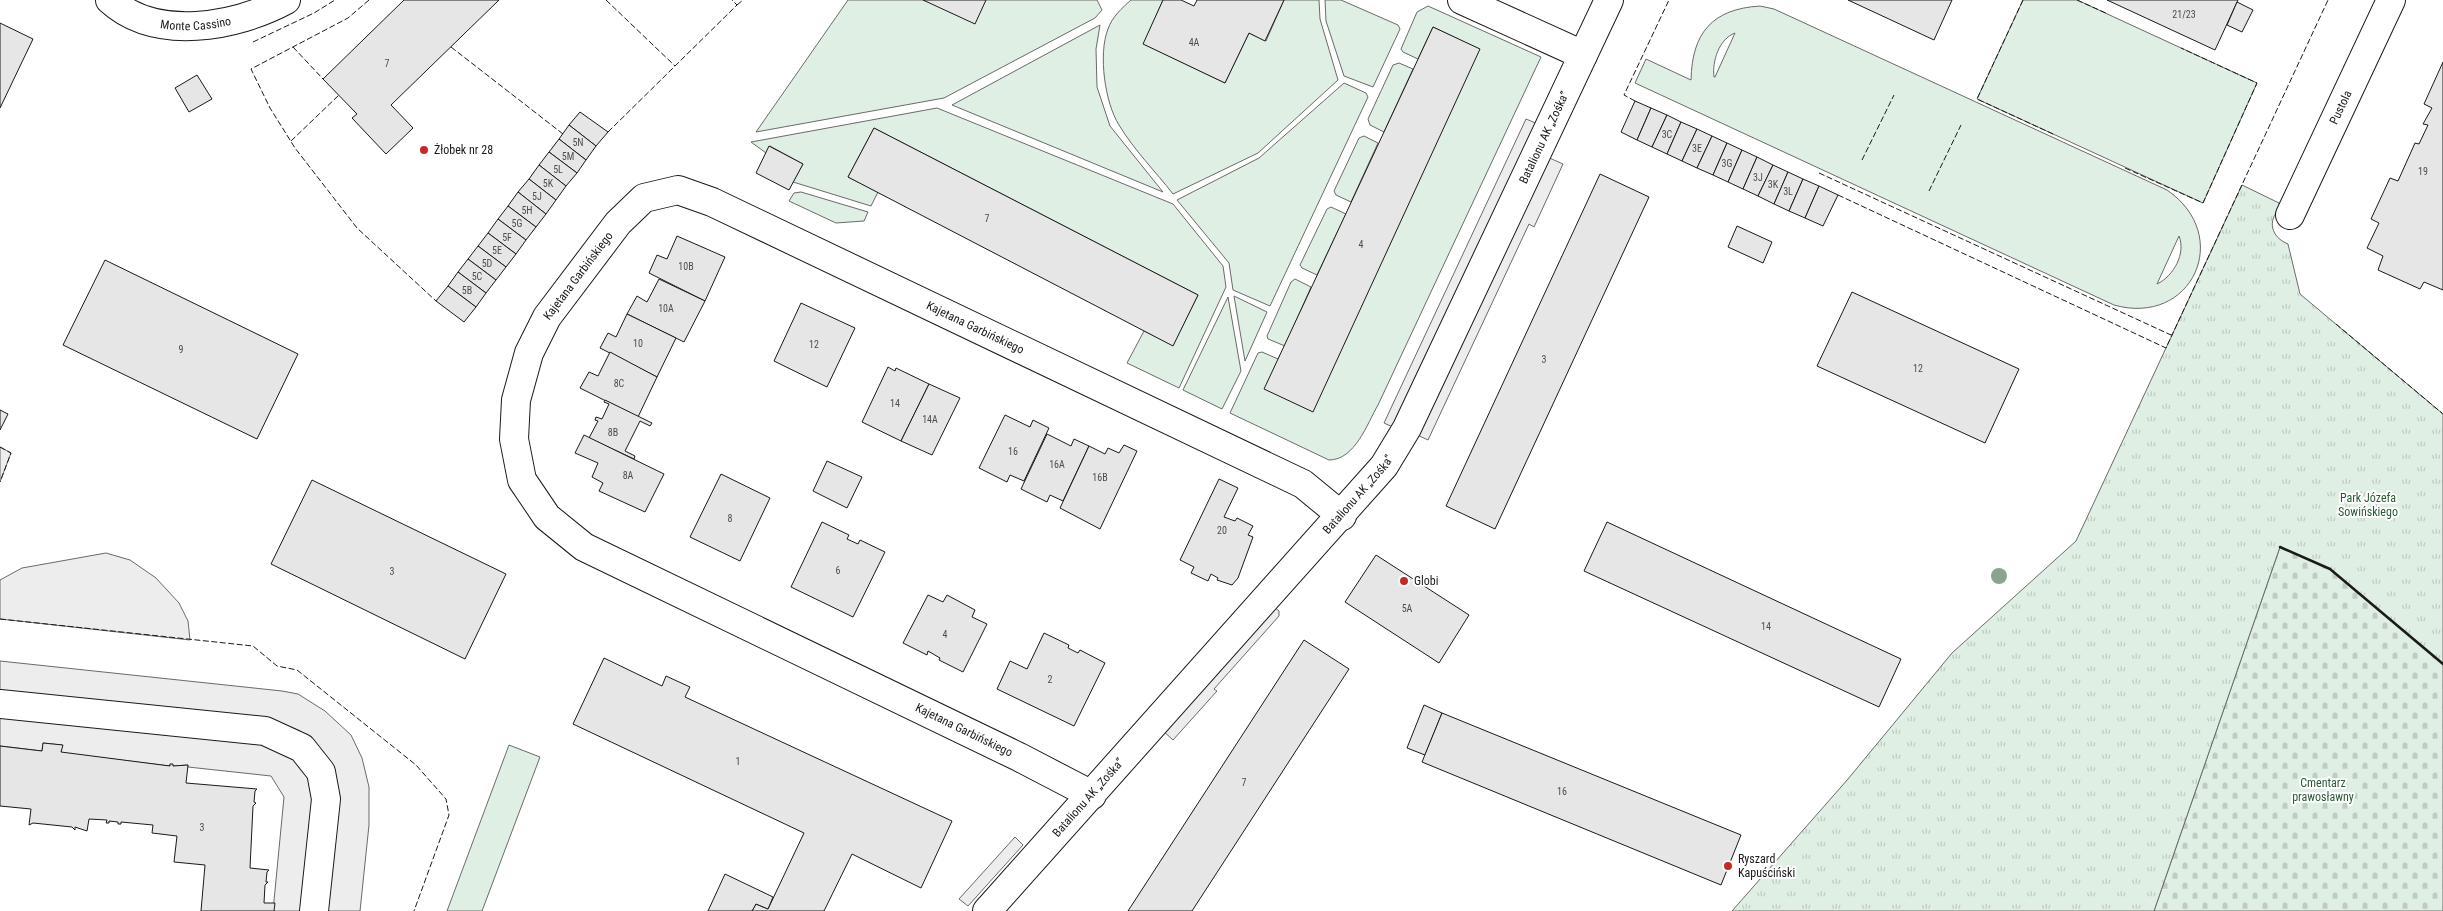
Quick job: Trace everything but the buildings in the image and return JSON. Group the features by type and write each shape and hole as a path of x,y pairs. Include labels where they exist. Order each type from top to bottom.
{"street":[{"name":"Monte Cassino","path":"110,0 145,22 197,26 232,22 268,10 286,0"},
{"path":"1462,0 1583,55"},
{"name":"Batalionu AK „Zośka”","path":"988,911 1342,516 1384,466 1407,428 1609,0"},
{"name":"Pustola","path":"2290,215 2391,0"},
{"name":"Kajetana Garbińskiego","path":"1092,794 1010,752 584,546 547,517 522,480 514,439 516,400 529,353 547,317 618,223 644,198 678,190 712,202 1303,484 1342,516"},
{"path":"0,704 265,732 302,748 322,772 326,798 314,911"}],"green space":[{"path":"848,0 1097,0 1102,10 1095,18 944,98 756,132"},
{"path":"1131,0 1163,0 1144,44 1225,83 1249,33 1266,41 1284,0 1319,0 1320,19 1338,80 1258,153 1173,194 1138,152 1119,125 1114,116 1107,92 1103,65 1105,39 1112,21"},
{"path":"1325,0 1341,0 1398,25 1400,29 1373,87 1344,76 1326,21"},
{"path":"2023,0 2077,0 2257,83 2203,203 1977,99"},
{"path":"1428,6 1541,57 1378,405 1353,448 1338,458 1329,460 1230,413 1258,353 1262,352 1278,359 1479,49 1433,27 1418,59 1403,52 1401,49 1417,12"},
{"path":"1760,6 1774,9 2167,190 2187,209 2198,230 2200,252 2195,273 2183,290 2165,303 2141,308 2114,305 1635,83 1646,59 1691,80 1695,49 1708,26 1717,18 1743,8","holes":["1735,33 1715,77 1714,77 1714,64 1718,51 1725,40","2179,236 2181,243 2180,257 2169,276 2157,284"]},
{"path":"1100,25 1096,49 1097,87 1110,126 1163,192 952,105"},
{"path":"1399,63 1413,69 1384,132 1370,125 1368,119 1393,65"},
{"path":"1344,83 1366,93 1368,97 1270,306 1233,290 1229,263 1177,200 1259,158"},
{"path":"937,108 1173,204 1223,266 1226,287 1179,388 1127,363 1144,331 1173,345 1198,295 874,128 848,177 878,192 871,206 793,182 803,164 770,146 766,153 751,142"},
{"path":"1364,136 1378,143 1351,202 1336,195 1334,191 1359,138"},
{"name":"Park Józefa Sowińskiego","path":"2242,185 2279,203 2280,208 2273,218 2273,228 2278,237 2288,244 2300,294 2443,414 2443,664 2330,569 2280,547 2154,911 1732,911 1848,779 1952,653 2076,541"},
{"path":"801,192 868,212 864,221 836,223 789,201 794,193"},
{"path":"1331,207 1346,214 1317,275 1302,268 1300,265 1327,209"},
{"path":"1295,279 1311,287 1285,346 1268,339 1267,336 1291,282"},
{"path":"1234,296 1267,312 1245,361"},
{"path":"1228,297 1241,371 1222,409 1183,390"},
{"name":"Cmentarz prawosławny","path":"2280,547 2330,569 2443,664 2443,911 2154,911"},
{"path":"509,745 540,757 482,911 447,911"}],"shaded area":[{"path":"1526,119 1538,124 1395,428 1384,423"},
{"path":"1545,156 1563,164 1534,227 1529,224 1428,440 1415,434"},
{"path":"0,447 11,453 0,482"},
{"path":"106,553 130,560 156,578 179,603 188,621 190,640 0,619 0,580 22,568"},
{"path":"1272,605 1279,611 1279,616 1214,689 1217,691 1173,740 1159,727"},
{"path":"0,661 282,691 298,694 325,711 351,735 362,758 369,787 369,825 360,911 327,911 321,750 300,731 279,722 0,692"},
{"path":"0,716 270,745 293,757 309,777 314,803 303,911 273,911 284,797 271,776 188,767 188,765 173,766 170,764 170,766 61,753 62,745 43,743 42,751 0,746"},
{"path":"1015,837 1023,845 968,906 959,899"}],"fence":[{"path":"253,42 314,13 335,0"},
{"path":"369,0 348,18 251,69 270,108 295,148 357,228 436,301"},
{"path":"606,0 675,66"},
{"path":"608,132 737,5 732,0"},
{"path":"737,5 743,0"},
{"path":"1635,101 1624,95 1669,0"},
{"path":"2023,0 1977,99 2053,134"},
{"path":"2077,0 2108,14"},
{"path":"1838,195 2166,348 2328,0"},
{"path":"293,47 323,79"},
{"path":"451,47 563,134"},
{"path":"2125,168 2203,203 2257,83 2181,48"},
{"path":"291,141 339,95"},
{"path":"1862,160 1894,95"},
{"path":"1929,191 1961,125"},
{"path":"1819,173 2171,335 2171,333"},
{"path":"2336,324 2443,414"},
{"path":"0,447 11,453 0,482"},
{"path":"0,619 253,646 277,666 297,670 416,765 446,799 449,815 414,911"}],"wall":[{"path":"2280,547 2330,569 2443,664"}],"place":[{"name":"Żłobek nr 28","path":"424,150"},
{"name":"Globi","path":"1404,581"},
{"name":"Ryszard Kapuściński","path":"1728,866"}]}
